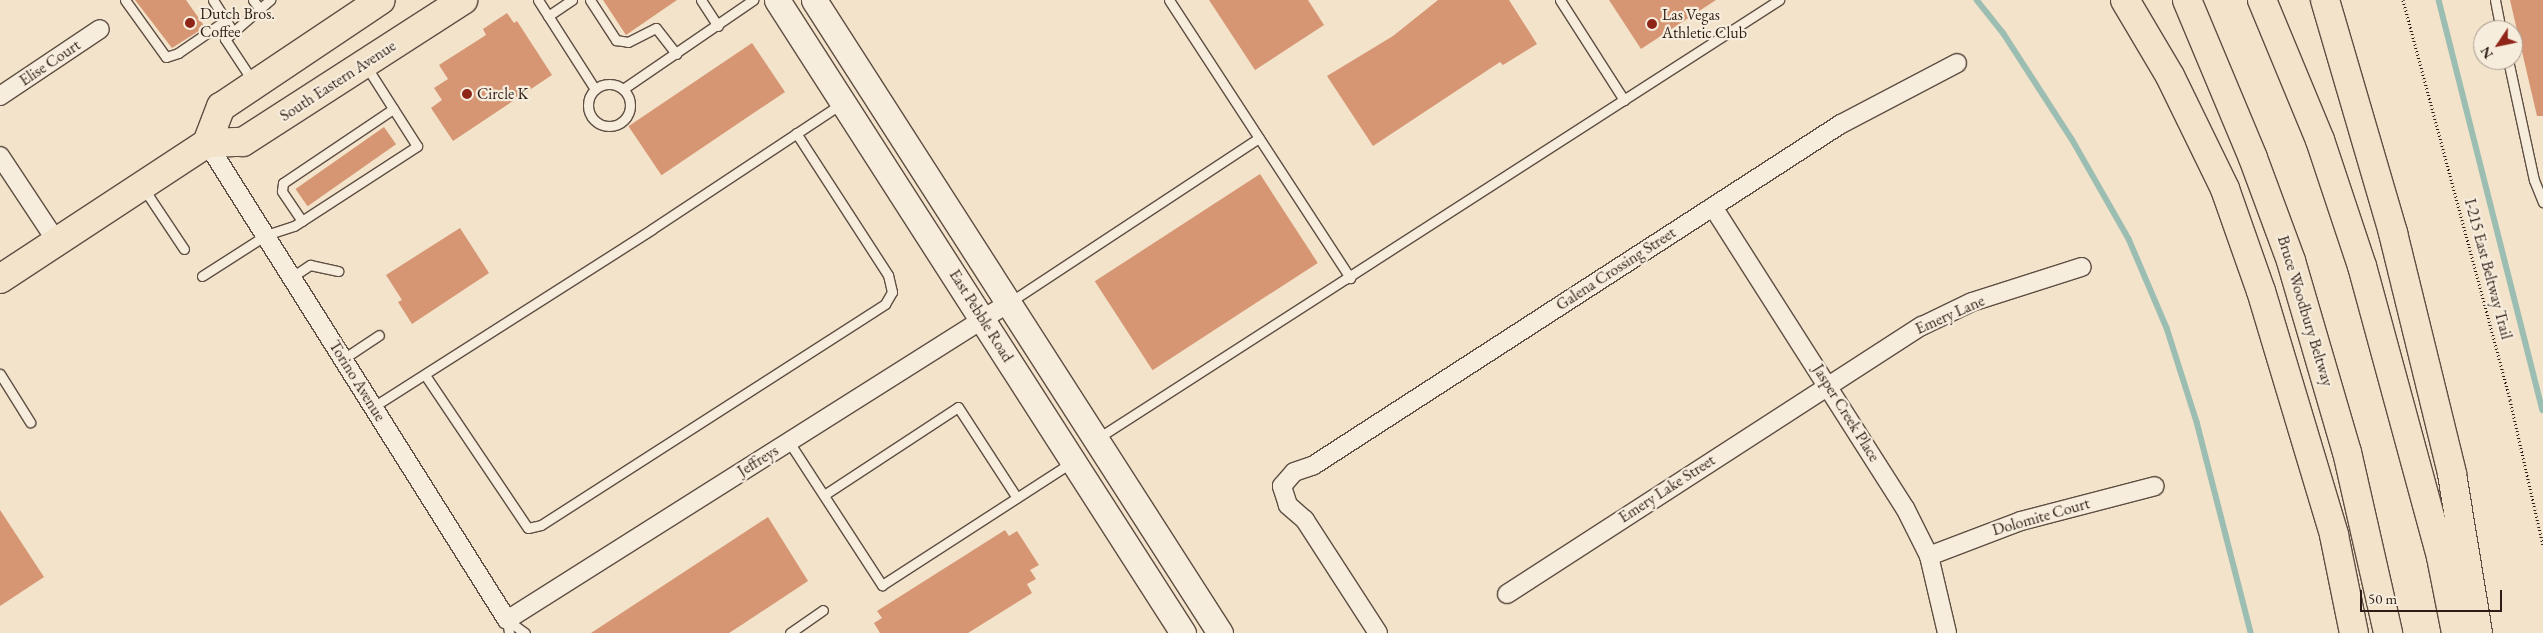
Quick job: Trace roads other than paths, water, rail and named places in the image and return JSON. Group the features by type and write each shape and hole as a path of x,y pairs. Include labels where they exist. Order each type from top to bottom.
{"main road":[{"name":"South Eastern Avenue","path":"207,143 243,142 464,0"},
{"name":"East Pebble Road","path":"777,0 983,317 1183,633"},
{"name":"East Pebble Road","path":"814,0 1010,302 1220,633"},
{"path":"2125,0 2170,76 2225,189 2262,291 2332,526 2354,633"},
{"name":"Bruce Woodbury Beltway","path":"2188,0 2253,158 2291,261 2347,452 2388,633"},
{"path":"2262,0 2320,140 2362,266 2441,557 2456,633"},
{"path":"2325,0 2393,234 2452,474 2478,633"},
{"path":"0,279 207,143 221,107 256,85 374,2"}],"street":[{"name":"Elise Court","path":"0,96 100,29"},
{"name":"Galena Crossing Street","path":"1378,633 1305,520 1288,505 1282,486 1294,472 1314,465 1849,120 1957,63"},
{"name":"Torino Avenue","path":"207,143 373,407 508,627"},
{"path":"0,156 57,242"},
{"name":"Jasper Creek Place","path":"1713,206 1828,384 1905,508 1929,556 1946,633"},
{"name":"Emery Lane","path":"1828,384 1894,342 1948,313 2082,267"},
{"name":"Jeffreys","path":"508,627 789,442 983,317 1010,302"},
{"name":"Emery Lake Street","path":"1507,594 1828,384"},
{"name":"Dolomite Court","path":"1929,556 2021,521 2155,486"}],"lane":[{"path":"125,0 166,57 178,53 226,20"},
{"path":"213,0 233,32"},
{"path":"253,0 260,10"},
{"path":"256,85 225,39 270,0"},
{"path":"538,0 595,89"},
{"path":"548,16 572,0"},
{"path":"590,0 616,40 628,42 656,28 676,54"},
{"path":"701,0 718,26"},
{"path":"623,89 754,0"},
{"path":"1169,0 1350,278"},
{"path":"1560,0 1624,100"},
{"path":"1097,438 1350,278 1779,0"},
{"path":"2495,0 2499,20"},
{"path":"202,276 266,235 302,221 417,146 365,64"},
{"path":"2510,70 2534,180 2543,202"},
{"path":"608,83 623,89 630,99 628,114 624,120 609,126 602,124 590,114 588,100 595,89 608,83"},
{"path":"373,407 843,102"},
{"path":"302,221 282,191 283,183 393,109"},
{"path":"425,375 528,528 541,526 884,304 892,292 888,275 796,133"},
{"path":"1010,302 1259,138"},
{"path":"142,186 184,249"},
{"path":"292,277 310,265 338,271"},
{"path":"343,359 379,336"},
{"path":"0,374 30,422"},
{"path":"824,495 958,407 1017,498"},
{"path":"789,442 882,585 1073,462"},
{"path":"790,633 823,610"},
{"path":"508,627 525,633"}],"waterway":[{"path":"1977,0 2004,34 2072,139 2129,239 2167,328 2197,422 2251,633"},
{"path":"2439,0 2543,410"}],"place":[{"name":"Dutch Bros. Coffee","path":"190,23"},
{"name":"Las Vegas Athletic Club","path":"1652,24"},
{"name":"Circle K","path":"467,94"}]}
